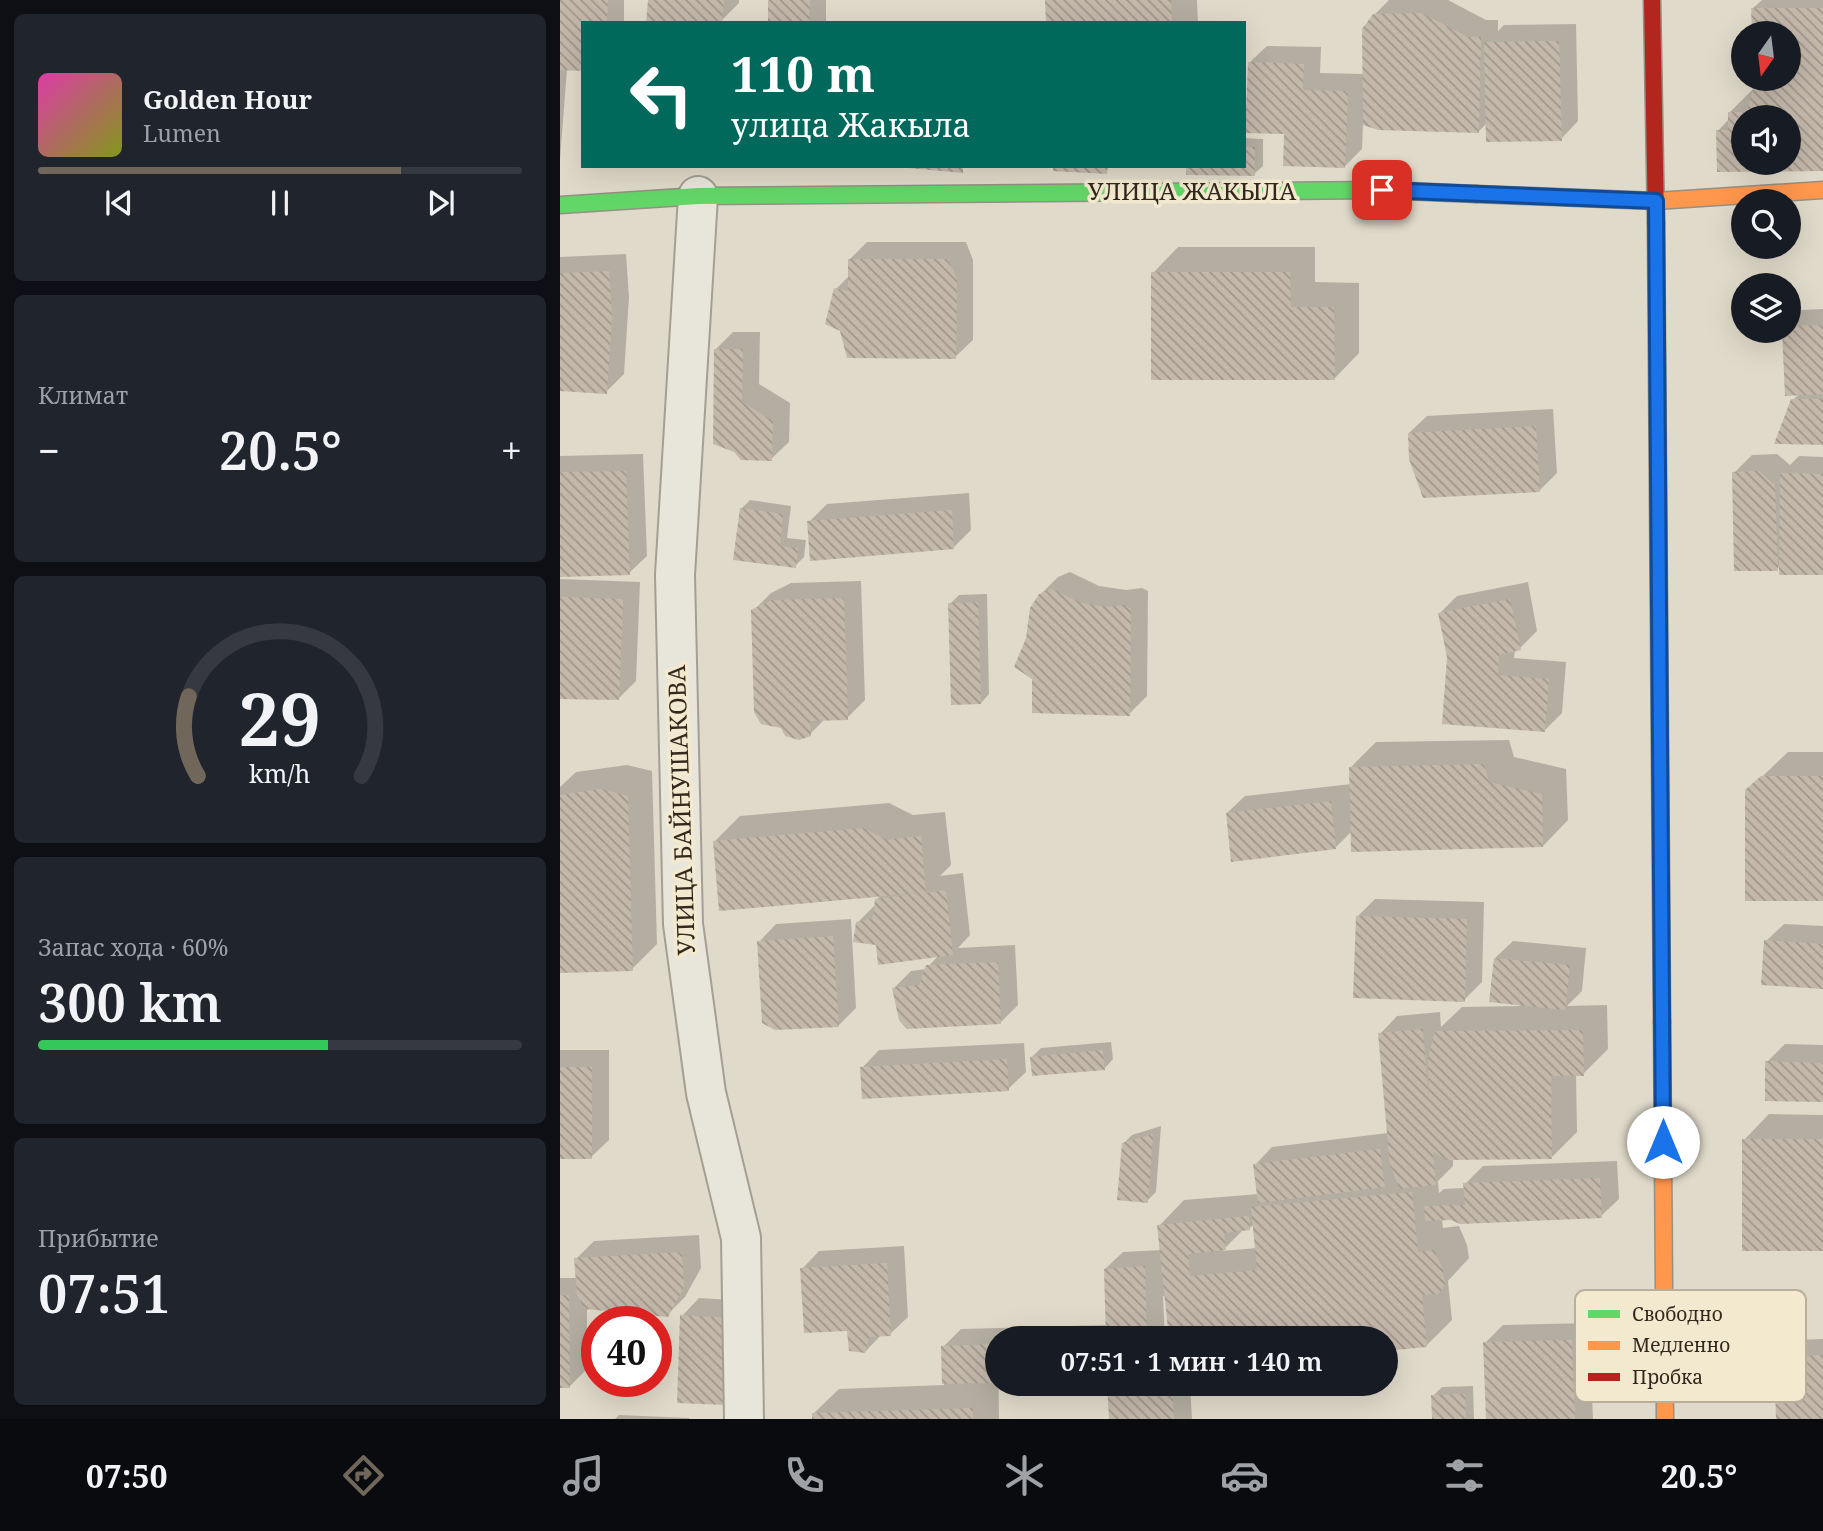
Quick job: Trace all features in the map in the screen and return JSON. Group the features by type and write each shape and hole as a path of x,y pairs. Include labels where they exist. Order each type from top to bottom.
{"street":[{"path":"1652,0 1656,201 1664,1290"},
{"name":"УЛИЦА ЖАКЫЛА","path":"560,205 698,196 1382,190 1656,201 1823,190"},
{"name":"УЛИЦА БАЙНУШАКОВА","path":"698,196 675,575 682,924 706,1093 741,1238 744,1419"}],"building":[{"path":"560,0 608,0 607,21 581,21 581,71 560,70"},
{"path":"648,0 724,0 722,21 646,21"},
{"path":"768,0 810,0 809,21 768,21"},
{"path":"1045,0 1171,0 1172,21 1046,21"},
{"path":"1751,8 1823,8 1823,171 1801,171 1801,105 1748,105 1753,91 1801,91 1801,21 1752,21"},
{"path":"1421,13 1468,37 1481,37 1479,133 1378,130 1363,125 1362,29 1373,14"},
{"path":"1559,41 1562,141 1486,142 1484,42"},
{"path":"1248,62 1304,64 1303,90 1348,91 1345,168 1283,166 1284,134 1246,133"},
{"path":"1728,112 1731,112 1731,172 1717,172 1716,130 1728,130"},
{"path":"1246,147 1255,147 1255,176 1186,175 1186,168 1246,168"},
{"path":"908,168 963,168 963,173"},
{"path":"1053,168 1108,168 1107,174 1053,171"},
{"path":"848,259 948,259 957,279 956,359 847,358 840,331 825,324 834,288 848,291"},
{"path":"609,271 612,316 607,394 560,391 560,273"},
{"path":"1151,272 1290,272 1291,307 1334,307 1335,380 1151,380"},
{"path":"1823,325 1823,394 1785,396 1783,343 1801,343 1801,326"},
{"path":"714,349 743,349 742,402 773,421 772,461 741,460 734,452 713,444"},
{"path":"1791,399 1823,399 1823,445 1774,444"},
{"path":"1536,426 1540,492 1423,498 1409,459 1408,433"},
{"path":"626,471 630,575 560,577 560,472"},
{"path":"1759,471 1775,485 1778,571 1734,571 1732,472"},
{"path":"1780,473 1823,474 1823,575 1779,575"},
{"path":"740,508 783,514 780,546 798,548 796,568 733,560"},
{"path":"952,510 954,549 810,561 807,521"},
{"path":"1052,589 1081,603 1108,607 1124,605 1131,609 1130,716 1032,713 1032,679 1014,667 1026,638 1030,608 1039,594"},
{"path":"560,597 623,599 619,700 560,699"},
{"path":"844,598 848,720 810,721 811,736 799,740 785,736 781,728 761,724 754,712 751,610 772,600"},
{"path":"1510,599 1521,650 1499,655 1498,675 1549,679 1545,732 1442,724 1447,657 1438,613"},
{"path":"978,602 981,704 951,705 948,603"},
{"path":"1484,764 1489,782 1542,794 1543,847 1351,852 1349,767"},
{"path":"1761,776 1823,776 1823,901 1745,901 1745,790"},
{"path":"601,789 628,796 633,971 560,973 560,795"},
{"path":"1331,801 1336,849 1231,862 1226,813"},
{"path":"863,828 887,840 921,836 926,893 946,890 953,955 878,965 876,945 853,942 856,922 873,918 875,899 920,893 719,911 713,841"},
{"path":"1356,916 1467,919 1465,1002 1353,998"},
{"path":"833,936 839,1027 775,1030 762,1023 757,941"},
{"path":"1764,940 1823,944 1823,989 1761,985"},
{"path":"1494,958 1570,965 1565,1010 1489,1002"},
{"path":"998,962 1001,1024 907,1029 899,1020 892,988 919,985 926,965"},
{"path":"1423,1029 1429,1104 1428,1059 1435,1031 1583,1030 1584,1076 1551,1076 1552,1159 1447,1160 1433,1152 1436,1185 1400,1189 1390,1167 1378,1033"},
{"path":"1103,1050 1105,1070 1032,1076 1030,1057"},
{"path":"1007,1059 1009,1091 862,1099 860,1067"},
{"path":"1765,1061 1823,1063 1823,1102 1765,1101"},
{"path":"560,1067 592,1067 592,1159 560,1159"},
{"path":"1153,1134 1148,1203 1117,1200 1122,1143"},
{"path":"1742,1139 1823,1139 1823,1251 1742,1251"},
{"path":"1380,1149 1385,1187 1258,1203 1253,1164"},
{"path":"1600,1178 1602,1218 1460,1224 1451,1220 1425,1221 1424,1206 1465,1205 1463,1183"},
{"path":"1412,1192 1418,1252 1434,1250 1443,1270 1445,1285 1438,1294 1422,1295 1427,1347 1398,1350 1398,1326 1168,1326 1157,1225 1249,1216 1250,1230 1224,1233 1226,1250 1188,1254 1190,1276 1257,1270 1251,1207"},
{"path":"682,1252 684,1287 672,1310 672,1306 583,1306 577,1295 574,1258"},
{"path":"887,1263 891,1336 869,1337 865,1353 849,1351 847,1331 804,1333 800,1268"},
{"path":"1145,1266 1147,1326 1106,1326 1104,1269"},
{"path":"560,1295 569,1295 570,1388 560,1388"},
{"path":"680,1315 730,1318 726,1405 677,1403"},
{"path":"1572,1340 1575,1419 1486,1419 1483,1342"},
{"path":"985,1344 985,1383 942,1384 941,1346"},
{"path":"1823,1355 1823,1419 1776,1419 1775,1402 1806,1402 1806,1356"},
{"path":"1465,1394 1466,1419 1432,1419 1431,1395"},
{"path":"1108,1396 1173,1396 1174,1419 1109,1419"},
{"path":"973,1408 973,1419 812,1419 812,1413"}],"traffic: fast":[{"path":"560,205 698,196 1382,190 1476,194"},
{"path":"1656,223 1662,1022"}],"traffic: slow":[{"path":"1476,194 1656,201 1823,190"},
{"path":"1662,1022 1664,1290"},
{"path":"1665,1402 1665,1419"}],"traffic: jam":[{"path":"1652,0 1656,223"}],"route":[{"path":"1382,190 1656,201 1663,1142"}]}
